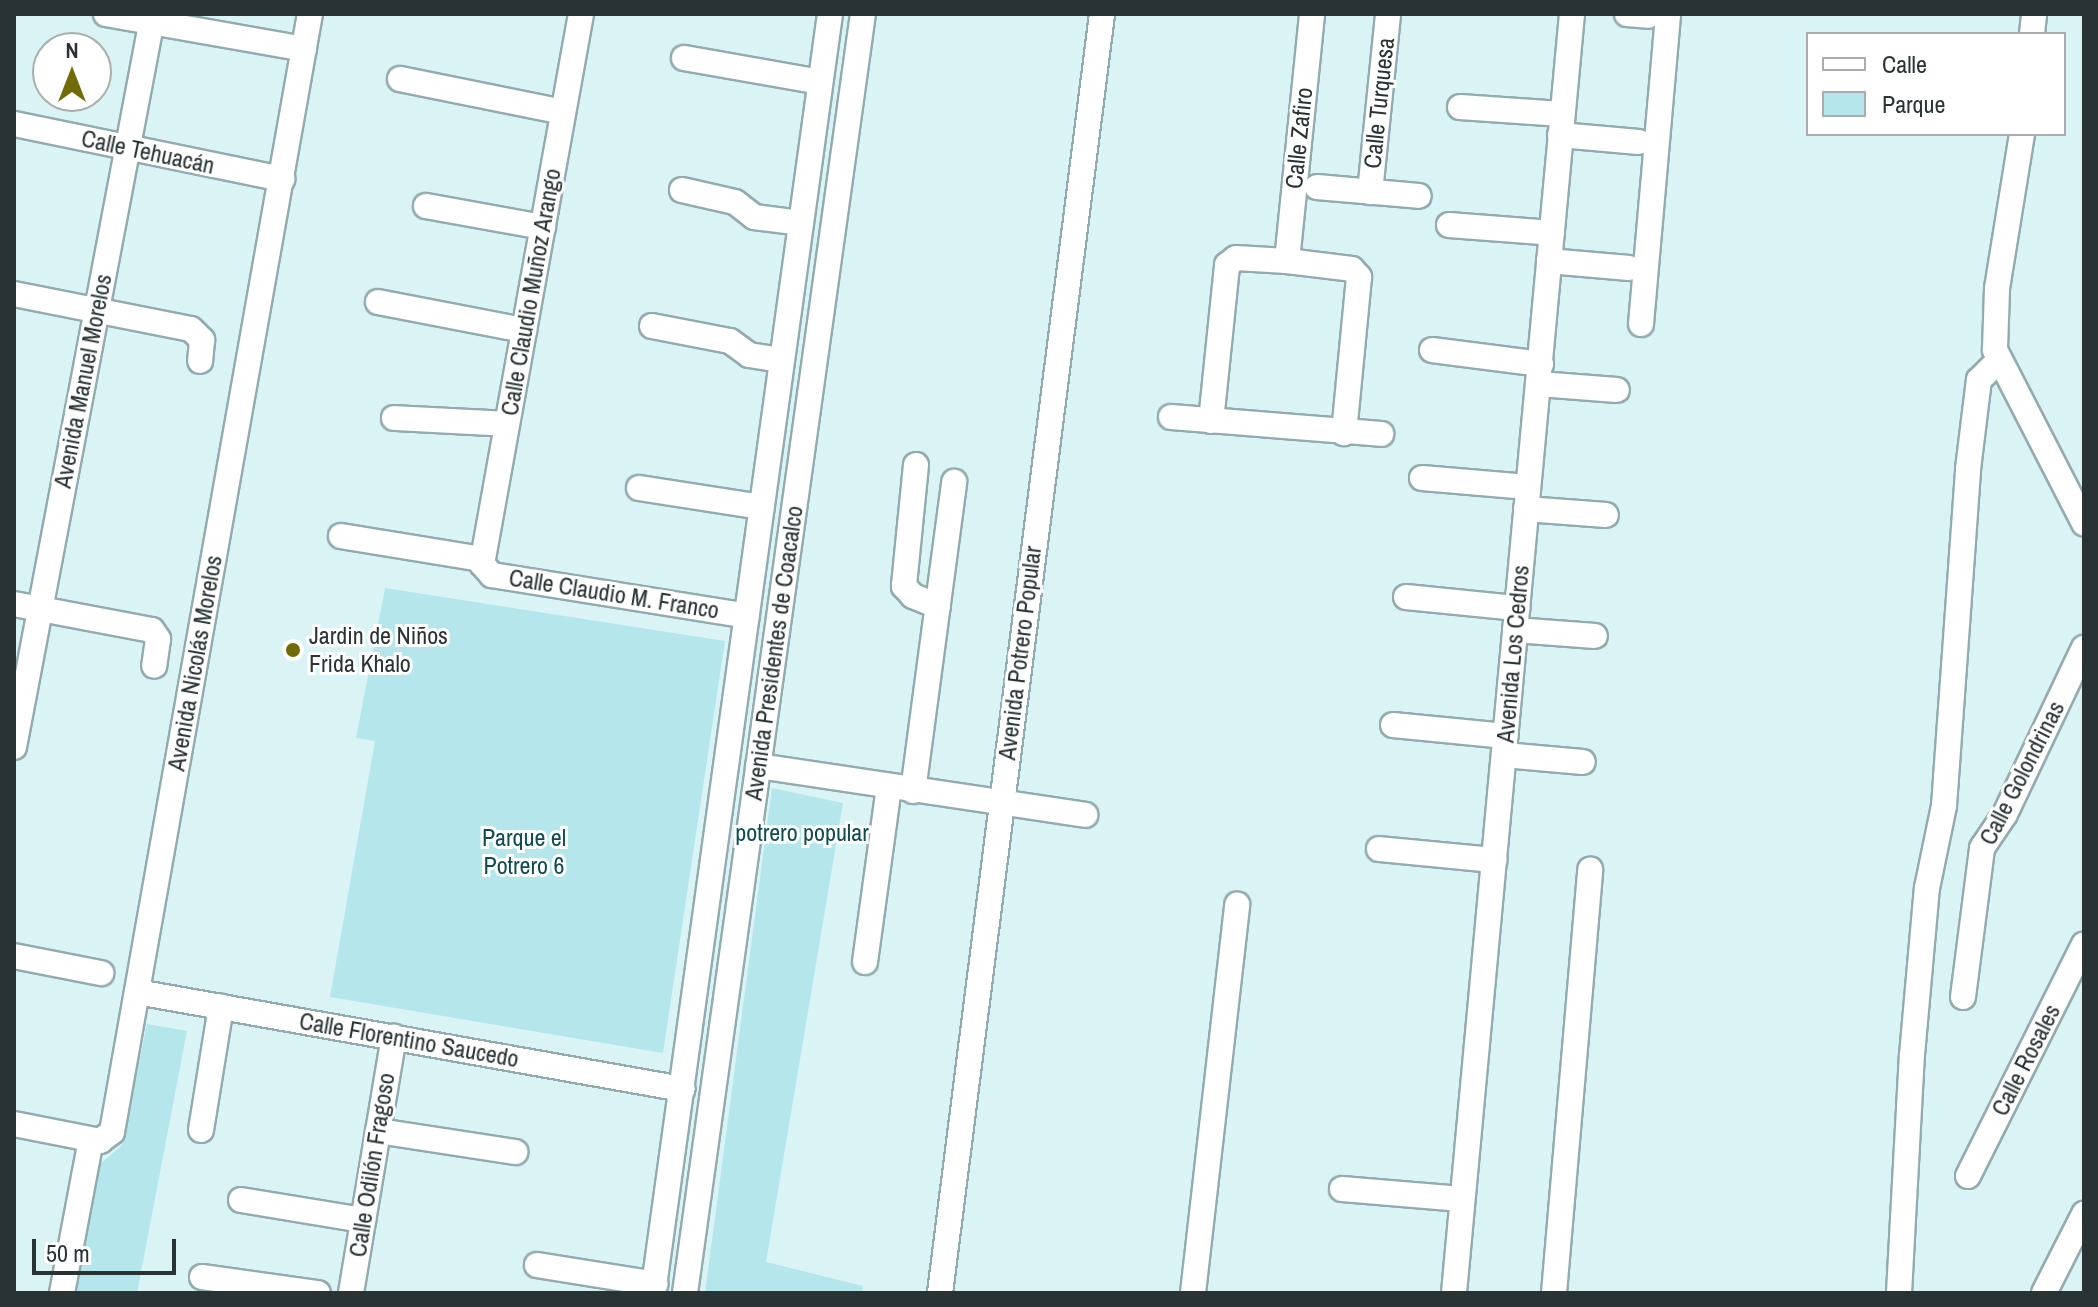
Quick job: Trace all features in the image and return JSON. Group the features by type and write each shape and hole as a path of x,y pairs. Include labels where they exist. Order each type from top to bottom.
{"street":[{"path":"106,14 153,18 304,49"},
{"name":"Avenida Nicolás Morelos","path":"91,1140 104,1141 111,1135 310,14"},
{"name":"Calle Claudio Muñoz Arango","path":"482,564 581,14"},
{"name":"Avenida Presidentes de Coacalco","path":"654,1288 830,14"},
{"name":"Avenida Presidentes de Coacalco","path":"685,1293 863,14"},
{"name":"Avenida Potrero Popular","path":"940,1293 1102,14"},
{"name":"Calle Zafiro","path":"1287,261 1312,14"},
{"name":"Calle Turquesa","path":"1370,192 1388,14"},
{"name":"Avenida Los Cedros","path":"1454,1293 1572,14"},
{"path":"1641,324 1648,15"},
{"name":"Avenida Manuel Morelos","path":"14,747 153,18"},
{"path":"684,58 820,82"},
{"path":"400,79 563,112"},
{"path":"1460,107 1639,142"},
{"name":"Calle Tehuacán","path":"14,124 282,179"},
{"path":"2022,136 1993,333 1998,361 2084,523"},
{"path":"1317,187 1419,196"},
{"path":"682,190 735,202 754,217 801,223"},
{"path":"426,206 543,227"},
{"path":"1449,225 1552,233"},
{"path":"1211,421 1227,265 1236,258 1287,261 1346,267 1359,277 1344,433"},
{"path":"1549,261 1629,268"},
{"path":"14,294 196,331 202,340 200,361"},
{"path":"378,302 524,330"},
{"path":"652,326 730,341 749,355 782,360"},
{"path":"1432,350 1617,390"},
{"path":"1899,1293 1912,1055 1927,888 1944,806 1969,455 1979,380 1998,361"},
{"path":"1171,417 1381,434"},
{"path":"394,418 446,425 470,419 507,424"},
{"path":"916,465 904,586 913,596 938,606"},
{"path":"1422,478 1606,515"},
{"path":"865,962 938,606 954,482"},
{"path":"639,488 762,507"},
{"name":"Calle Claudio M. Franco","path":"341,536 482,564 492,575 747,616"},
{"path":"1406,597 1595,636"},
{"path":"14,604 152,630 158,639 154,666"},
{"name":"Calle Golondrinas","path":"1963,997 1982,848 2005,814 2084,648"},
{"path":"1393,725 1583,762"},
{"path":"758,766 1085,815"},
{"path":"1379,849 1494,860"},
{"path":"1554,1293 1590,870"},
{"path":"711,876 743,881"},
{"path":"1193,1293 1237,904"},
{"name":"Calle Rosales","path":"1968,1176 2084,944"},
{"path":"14,956 101,973"},
{"name":"Calle Florentino Saucedo","path":"137,992 682,1089"},
{"path":"201,1130 221,1007"},
{"name":"Calle Odilón Fragoso","path":"351,1293 394,1037"},
{"path":"14,1124 91,1140 62,1293"},
{"path":"378,1131 515,1152"},
{"path":"1342,1189 1462,1199"},
{"path":"241,1200 363,1220"},
{"path":"2044,1293 2084,1214"},
{"path":"537,1265 654,1288"},
{"path":"202,1277 318,1293"}],"green space":[{"name":"Parque el Potrero 6","path":"385,588 725,641 663,1053 330,997 375,741 356,738"},
{"name":"potrero popular","path":"772,788 843,803 766,1262 863,1286 862,1293 705,1293"},
{"path":"147,1024 187,1031 137,1293 76,1293 100,1164 122,1145"}],"place":[{"name":"Jardin de Niños Frida Khalo","path":"293,650"}]}
